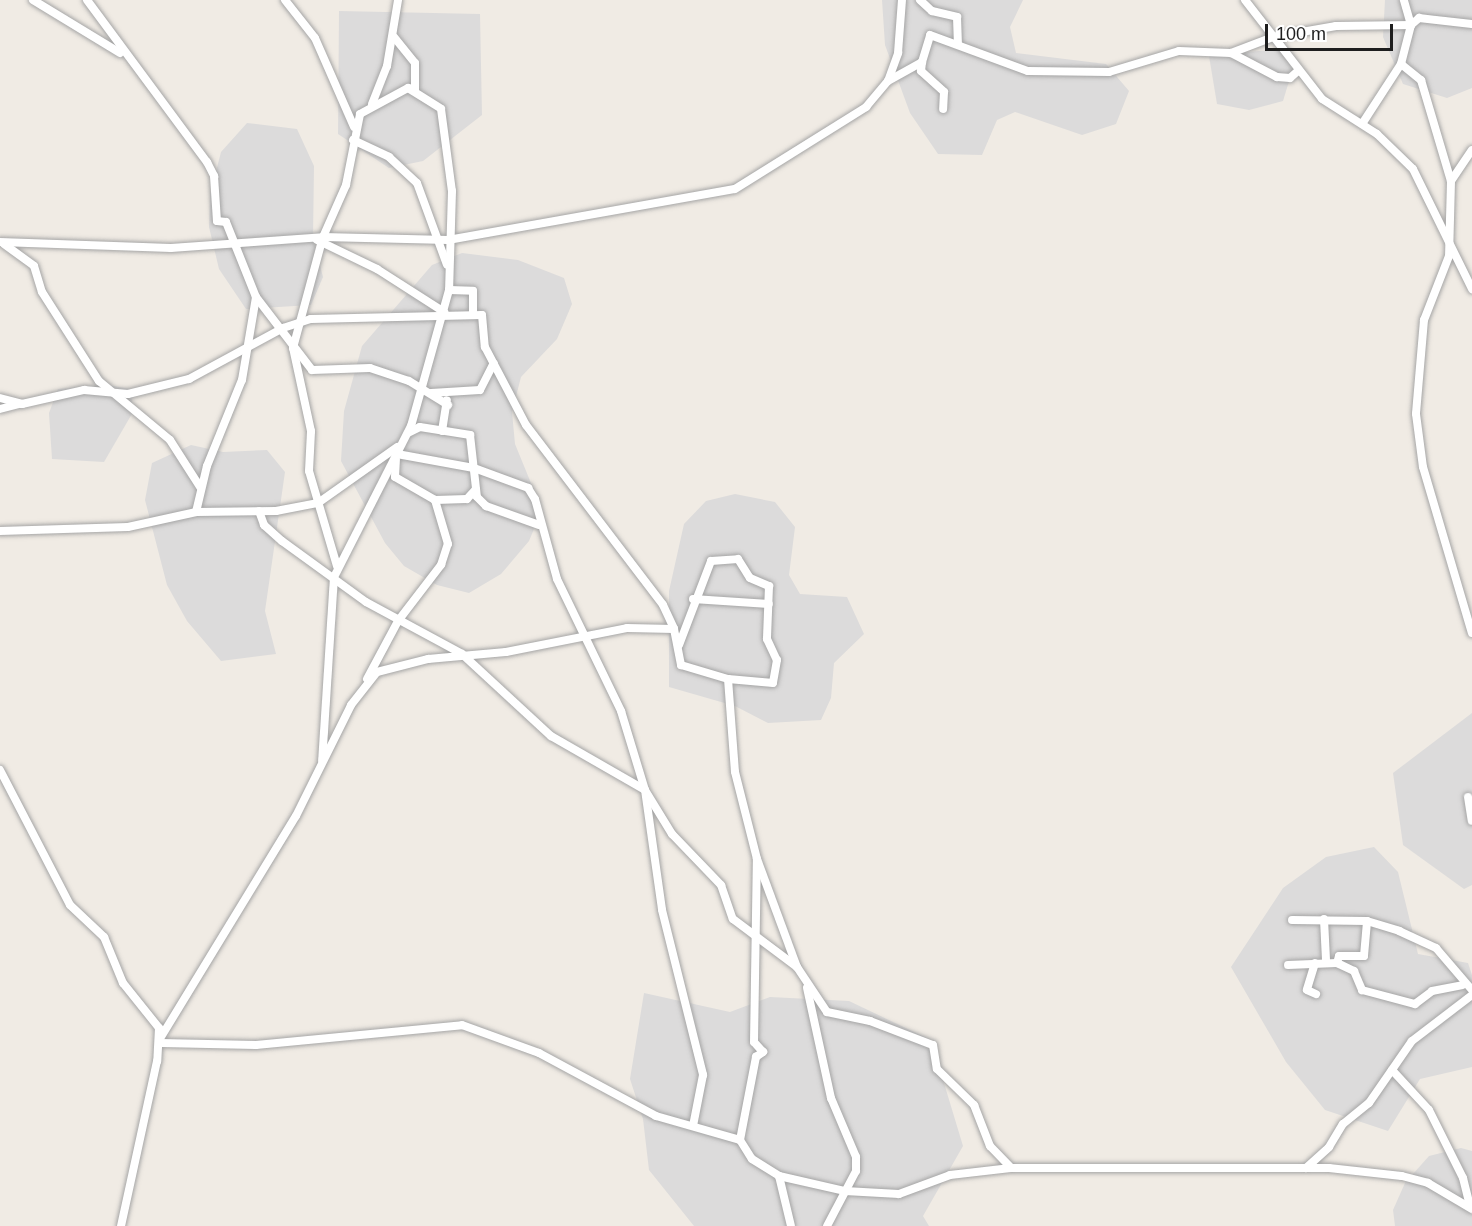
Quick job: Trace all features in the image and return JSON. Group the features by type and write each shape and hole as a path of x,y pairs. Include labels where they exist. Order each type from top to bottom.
{"street":[{"path":"33,0 123,55"},
{"path":"87,0 123,55 207,162 217,221 226,222 256,297 283,328 293,348 307,404 309,471 337,566"},
{"path":"285,0 315,38 354,127"},
{"path":"398,0 394,37 377,101 366,109 354,127 346,184 322,239 310,298 296,322 293,348 312,370 370,368 424,391 448,405"},
{"path":"888,81 898,52 902,0"},
{"path":"920,0 932,11 957,17 958,44"},
{"path":"1245,0 1297,72 1322,99 1362,124 1413,169 1449,236 1472,289"},
{"path":"1362,124 1401,64 1411,25 1404,0"},
{"path":"921,71 930,35 1010,66 1050,73 1119,71 1179,51 1231,53 1273,37 1336,26 1411,25 1419,18 1472,24"},
{"path":"394,37 415,63 415,91"},
{"path":"898,52 901,62 921,71 941,88 943,109"},
{"path":"1231,53 1276,77 1290,78 1297,72"},
{"path":"0,242 159,248 313,238 448,240 735,189 866,107 888,81 922,62"},
{"path":"1401,64 1421,80 1451,181 1449,256 1424,320 1416,414 1423,467 1472,633"},
{"path":"322,761 334,577 337,566 397,453 424,391 449,290 448,240 452,191 441,109 415,91 401,91 391,101 366,109"},
{"path":"352,140 389,157 417,183 434,240 448,269"},
{"path":"1451,181 1472,150"},
{"path":"322,239 377,269 444,312"},
{"path":"0,242 24,254 34,266 42,292 109,390 170,440 200,487"},
{"path":"449,290 473,291 473,313"},
{"path":"196,512 200,487 242,380 256,297"},
{"path":"0,409 109,390 128,394 189,379 296,322 444,312 473,313 483,317 484,347 526,425 663,605 674,629 681,665 728,679 773,683 777,660 767,639 769,586 750,578 735,558 712,559 693,599 679,646"},
{"path":"424,391 482,389 494,363"},
{"path":"442,431 448,405 446,391"},
{"path":"0,398 22,404"},
{"path":"0,531 128,527 196,512 259,512 318,503 397,453 420,427 470,435 476,489 486,506 539,525"},
{"path":"397,453 474,468 528,488 557,579 621,711 645,790 662,910 703,1075 693,1126"},
{"path":"397,453 395,477 435,500 467,500 476,489"},
{"path":"121,1226 161,1040 228,932 398,621 441,565 448,544 435,500"},
{"path":"259,512 264,525 282,541 398,621 462,654 551,736 645,790 672,834 721,885 733,919 797,967"},
{"path":"693,599 769,604"},
{"path":"364,685 390,666 627,628 674,629"},
{"path":"728,679 735,772 757,859 806,986 831,1098 856,1157 846,1191 827,1226"},
{"path":"0,770 70,905 104,937 123,983 156,1020 161,1040"},
{"path":"1468,797 1472,821"},
{"path":"740,1140 756,1057 762,1052 754,1042 753,934 757,859"},
{"path":"1324,919 1326,960"},
{"path":"1292,920 1367,921 1437,948 1462,985 1472,990"},
{"path":"1337,963 1339,956 1364,956 1367,921"},
{"path":"1288,966 1326,960 1337,963 1362,981 1362,990 1390,1001 1415,1004 1432,991 1462,985"},
{"path":"1315,963 1306,990 1316,994"},
{"path":"806,986 827,1012 870,1021 933,1045 937,1069 974,1105 990,1146 1011,1168"},
{"path":"1306,1168 1329,1147 1343,1124 1369,1103 1412,1041 1472,995"},
{"path":"161,1040 256,1045 462,1025 539,1053 656,1116 740,1140 752,1159 779,1176 846,1191 899,1194 950,1175 1011,1168 1306,1168 1402,1176 1471,1208"},
{"path":"1392,1070 1429,1110 1463,1178 1471,1208"},
{"path":"779,1176 791,1226"}],"shaded area":[{"path":"882,0 1023,0 1010,27 1016,53 1106,64 1129,91 1116,124 1082,135 1015,112 997,120 982,155 938,154 910,113 885,45"},
{"path":"1385,0 1472,0 1472,88 1447,98 1403,84 1383,37"},
{"path":"339,11 480,14 482,115 423,161 389,168 338,134"},
{"path":"1269,50 1282,51 1293,68 1283,101 1249,110 1217,104 1209,56"},
{"path":"247,123 297,129 314,166 313,238 323,277 311,305 246,309 219,269 209,227 210,195 221,152"},
{"path":"462,253 518,260 564,278 572,304 557,339 521,377 512,412 515,444 542,510 529,541 501,574 469,593 437,585 404,566 385,543 341,461 344,411 362,346 432,265"},
{"path":"107,385 131,389 133,412 104,462 52,459 49,413 58,389"},
{"path":"191,445 223,452 267,450 285,472 265,611 276,654 221,661 187,621 167,585 145,500 152,463"},
{"path":"735,494 775,502 795,527 789,575 800,594 847,597 864,634 834,663 831,698 821,720 768,723 735,706 669,687 669,591 684,524 706,501"},
{"path":"1472,713 1472,885 1464,889 1403,845 1393,773"},
{"path":"1374,847 1398,872 1418,954 1468,963 1472,975 1472,1067 1420,1079 1388,1131 1325,1110 1286,1062 1231,967 1283,888 1326,857"},
{"path":"644,993 730,1012 770,997 849,1001 931,1040 963,1146 923,1216 929,1226 694,1226 649,1170 643,1119 630,1079"},
{"path":"1461,1148 1472,1151 1472,1226 1395,1226 1393,1210 1405,1183 1429,1156"}]}
